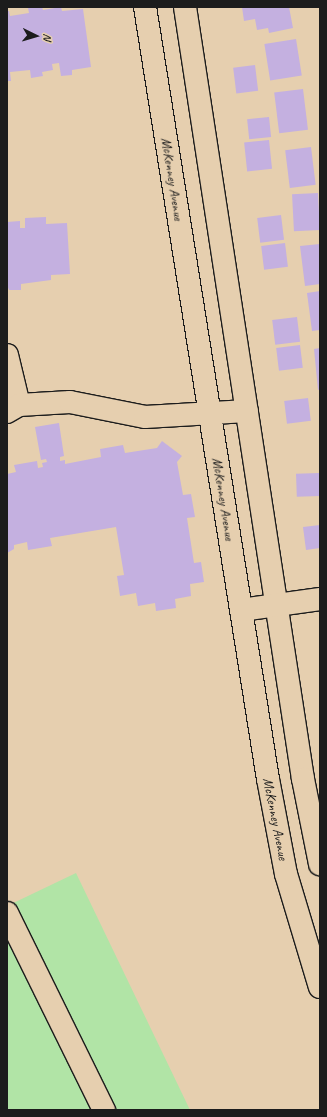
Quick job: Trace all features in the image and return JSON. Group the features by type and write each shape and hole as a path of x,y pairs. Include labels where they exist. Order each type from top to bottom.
{"main road":[{"name":"McKenney Avenue","path":"145,7 268,779 286,874 320,987"},
{"path":"185,7 278,605 303,779 320,864"},
{"path":"7,356 13,409 70,402 144,417 247,411"},
{"path":"241,610 320,599"},
{"path":"7,913 104,1110"}],"green space":[{"path":"76,873 190,1110 7,1110 7,906"}],"building":[{"path":"42,7 43,10 61,7 62,11 83,9 91,67 72,70 72,75 61,76 59,63 52,64 53,70 42,72 43,76 31,78 30,70 10,72 11,81 7,81 7,11 9,11 10,16 29,13 28,8"},
{"path":"242,7 289,7 293,28 269,33 268,28 257,30 255,19 244,21"},
{"path":"296,39 302,76 270,81 264,44"},
{"path":"255,65 258,91 236,93 233,68"},
{"path":"303,89 308,130 279,133 274,93"},
{"path":"269,117 271,137 249,139 247,119"},
{"path":"269,140 272,169 247,171 244,143"},
{"path":"311,147 316,185 290,188 285,150"},
{"path":"318,193 320,230 294,231 292,194"},
{"path":"281,215 284,240 260,243 257,218"},
{"path":"46,217 46,224 67,223 70,274 51,275 51,280 21,284 21,290 9,290 7,285 7,222 20,221 20,228 25,228 25,218"},
{"path":"285,243 288,267 264,270 261,246"},
{"path":"320,244 320,284 305,286 300,246"},
{"path":"320,291 320,330 312,331 307,293"},
{"path":"297,317 300,342 275,345 272,320"},
{"path":"300,345 303,368 279,371 276,348"},
{"path":"320,348 320,389 318,390 314,349"},
{"path":"308,398 311,421 287,424 284,401"},
{"path":"59,423 64,456 60,457 60,461 65,460 65,464 101,457 100,449 123,445 125,453 157,448 162,441 182,456 177,462 183,495 191,494 195,517 187,518 194,563 201,562 204,582 190,584 191,596 175,599 176,608 156,611 155,603 138,606 136,593 120,596 117,576 124,575 116,527 50,538 52,546 28,550 27,542 14,545 14,549 7,553 7,474 16,472 14,465 37,461 38,468 43,467 42,463 47,462 46,459 41,460 35,427"},
{"path":"319,473 320,496 297,497 296,474"},
{"path":"320,525 320,548 306,550 303,527"}]}
